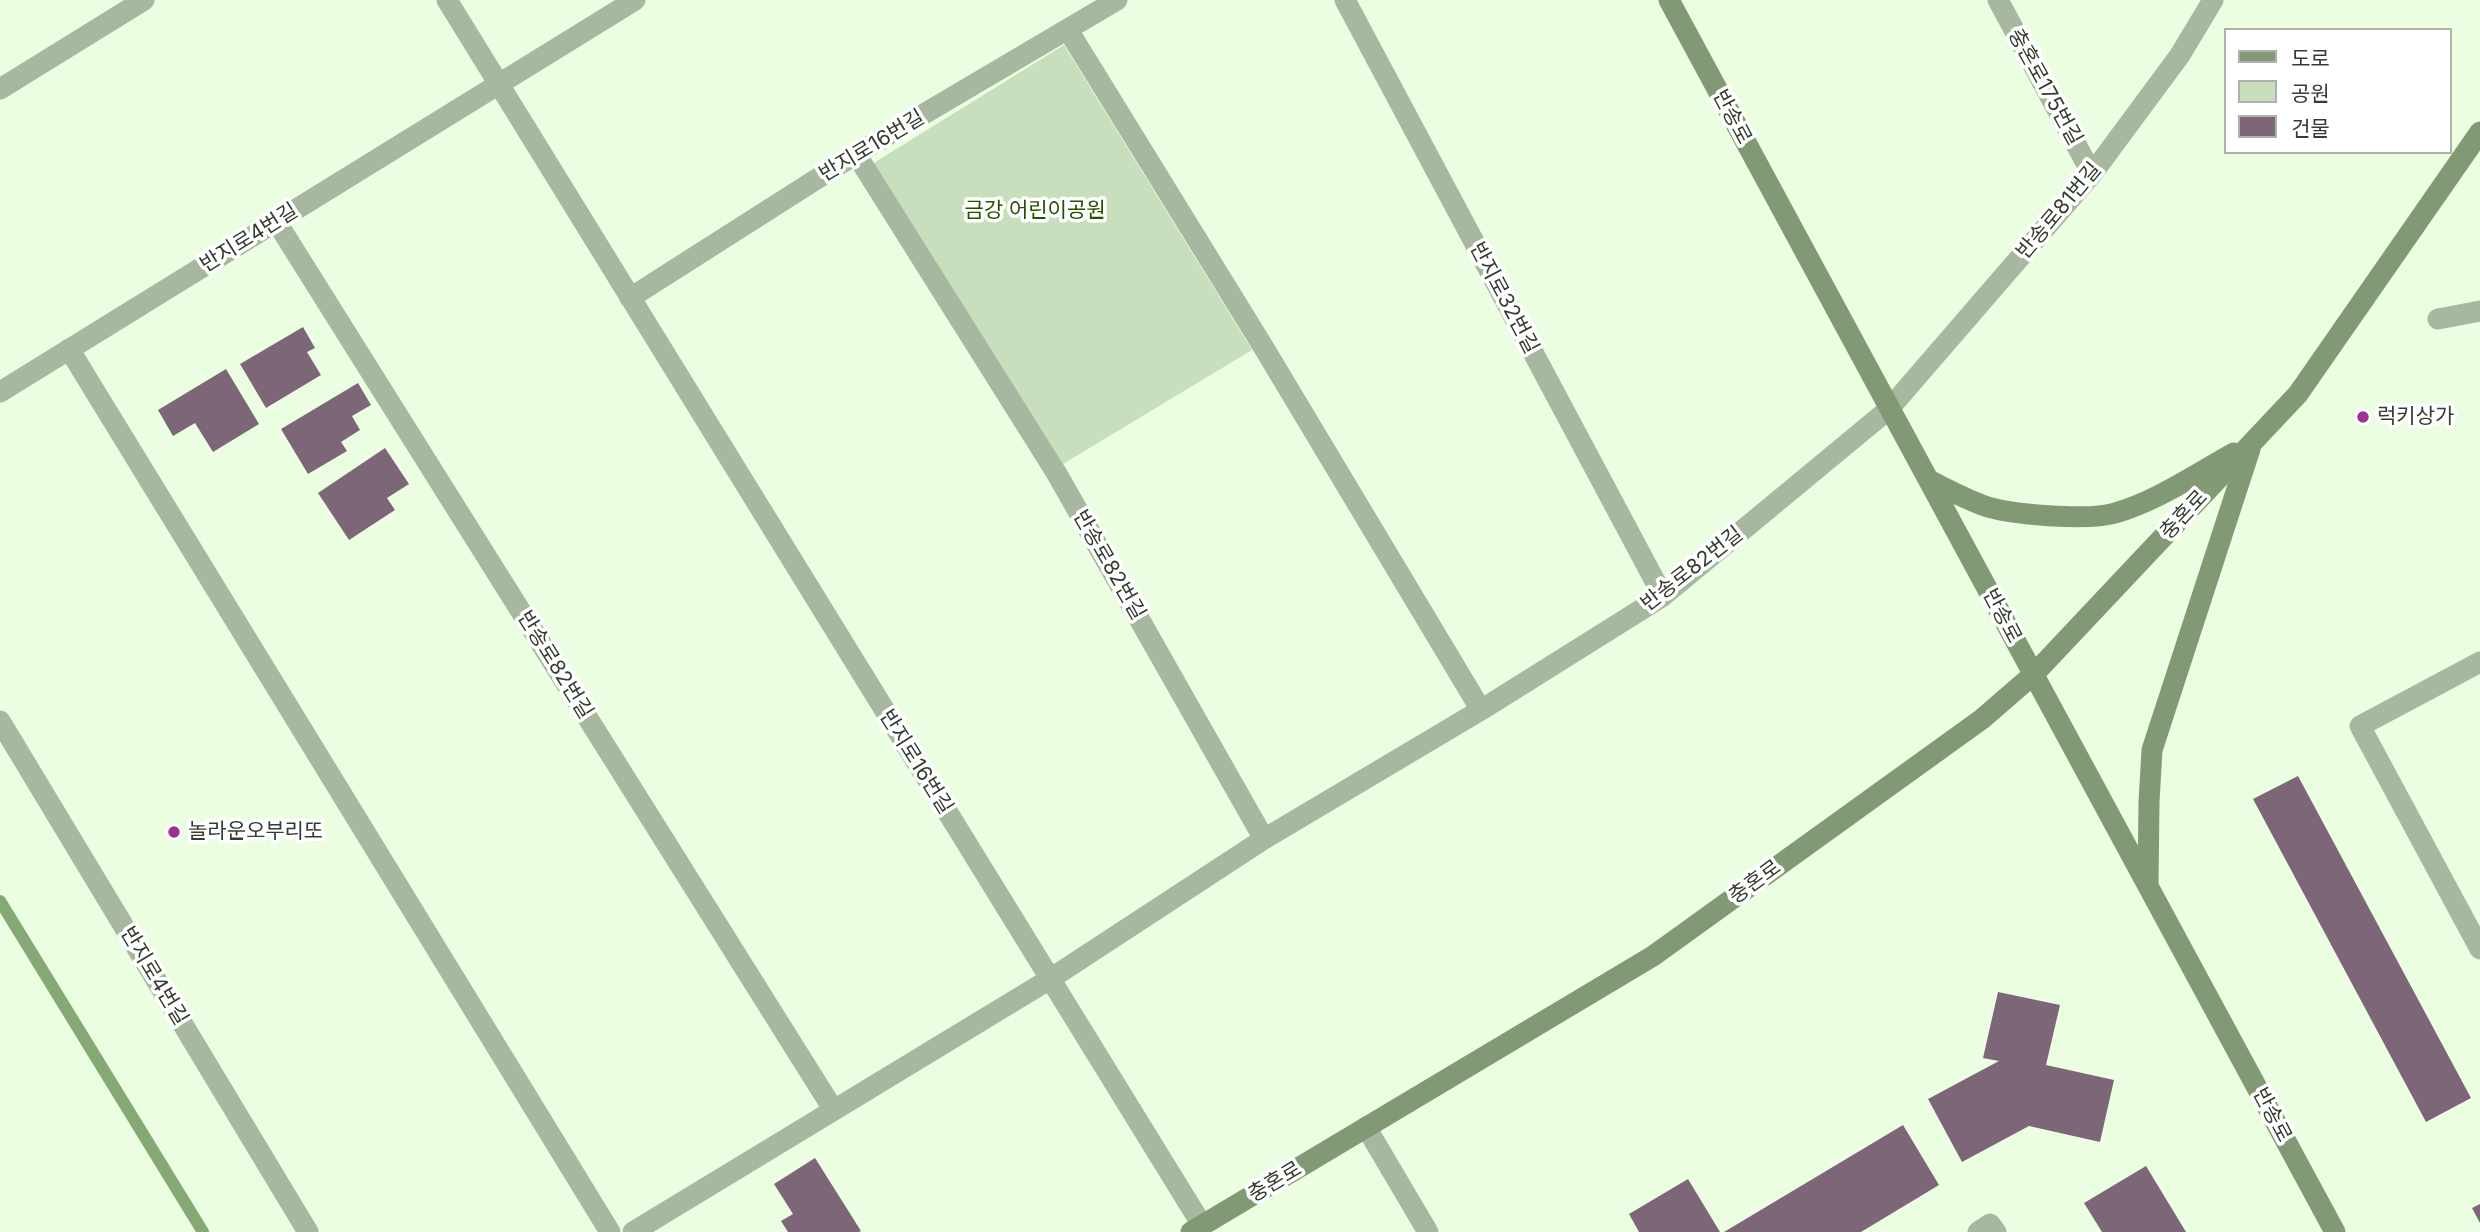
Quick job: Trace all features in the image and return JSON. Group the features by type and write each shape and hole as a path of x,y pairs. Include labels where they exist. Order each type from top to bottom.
{"main road":[{"name":"반송로","path":"1669,0 2335,1232"},
{"name":"충혼로","path":"1197,1228 1653,956 1982,719 2034,674 2298,394 2480,132"},
{"name":"충혼로","path":"1929,480 1984,506 2022,513 2067,516 2113,514 2152,497 2252,444"},
{"name":"충혼로","path":"2148,887 2152,750 2252,444"}],"street":[{"path":"0,89 144,0"},
{"name":"반지로16번길","path":"447,0 1050,979 1197,1228"},
{"path":"498,84 635,0"},
{"name":"반지로16번길","path":"630,298 856,154 1117,0"},
{"name":"반지로32번길","path":"1345,0 1663,596"},
{"name":"충혼로175번길","path":"1998,0 2092,174"},
{"name":"반송로81번길","path":"1889,409 2092,174 2180,54 2213,0"},
{"path":"1068,30 1264,348 1481,710"},
{"name":"반지로4번길","path":"0,393 498,84"},
{"name":"반송로82번길","path":"856,154 1057,474 1264,839"},
{"name":"반송로82번길","path":"276,221 833,1109"},
{"path":"2438,319 2480,311"},
{"path":"69,349 610,1232"},
{"name":"반송로82번길","path":"632,1232 1050,979 1264,839 1481,710 1663,596 1889,409"},
{"path":"2480,662 2360,726 2480,949"},
{"name":"반지로4번길","path":"0,721 308,1232"},
{"path":"1366,1127 1428,1232"},
{"path":"1978,1232 1990,1224 1996,1232"}],"green space":[{"name":"금강 어린이공원","path":"1064,45 1252,350 1063,464 872,164"}],"building":[{"path":"303,327 315,348 307,352 321,375 266,408 240,364"},
{"path":"226,369 259,424 213,452 195,423 173,436 158,410"},
{"path":"358,383 371,405 352,416 360,430 341,442 347,451 308,474 281,429"},
{"path":"385,448 409,484 387,498 395,510 349,540 318,493"},
{"path":"2298,776 2471,1098 2426,1122 2253,799"},
{"path":"1998,992 2060,1005 2046,1065 2114,1080 2100,1142 2029,1126 1962,1162 1928,1099 1999,1061 1983,1058"},
{"path":"1903,1125 1939,1185 1861,1232 1724,1232"},
{"path":"815,1158 861,1231 788,1232 781,1221 793,1214 774,1184"},
{"path":"2146,1166 2186,1232 2102,1232 2084,1203"},
{"path":"1688,1179 1720,1232 1639,1232 1629,1214"},
{"path":"2480,1204 2480,1223 2472,1208"}],"waterway":[{"path":"0,901 203,1232"}],"place":[{"name":"럭키상가","path":"2363,417"},
{"name":"놀라운오부리또","path":"174,832"}]}
